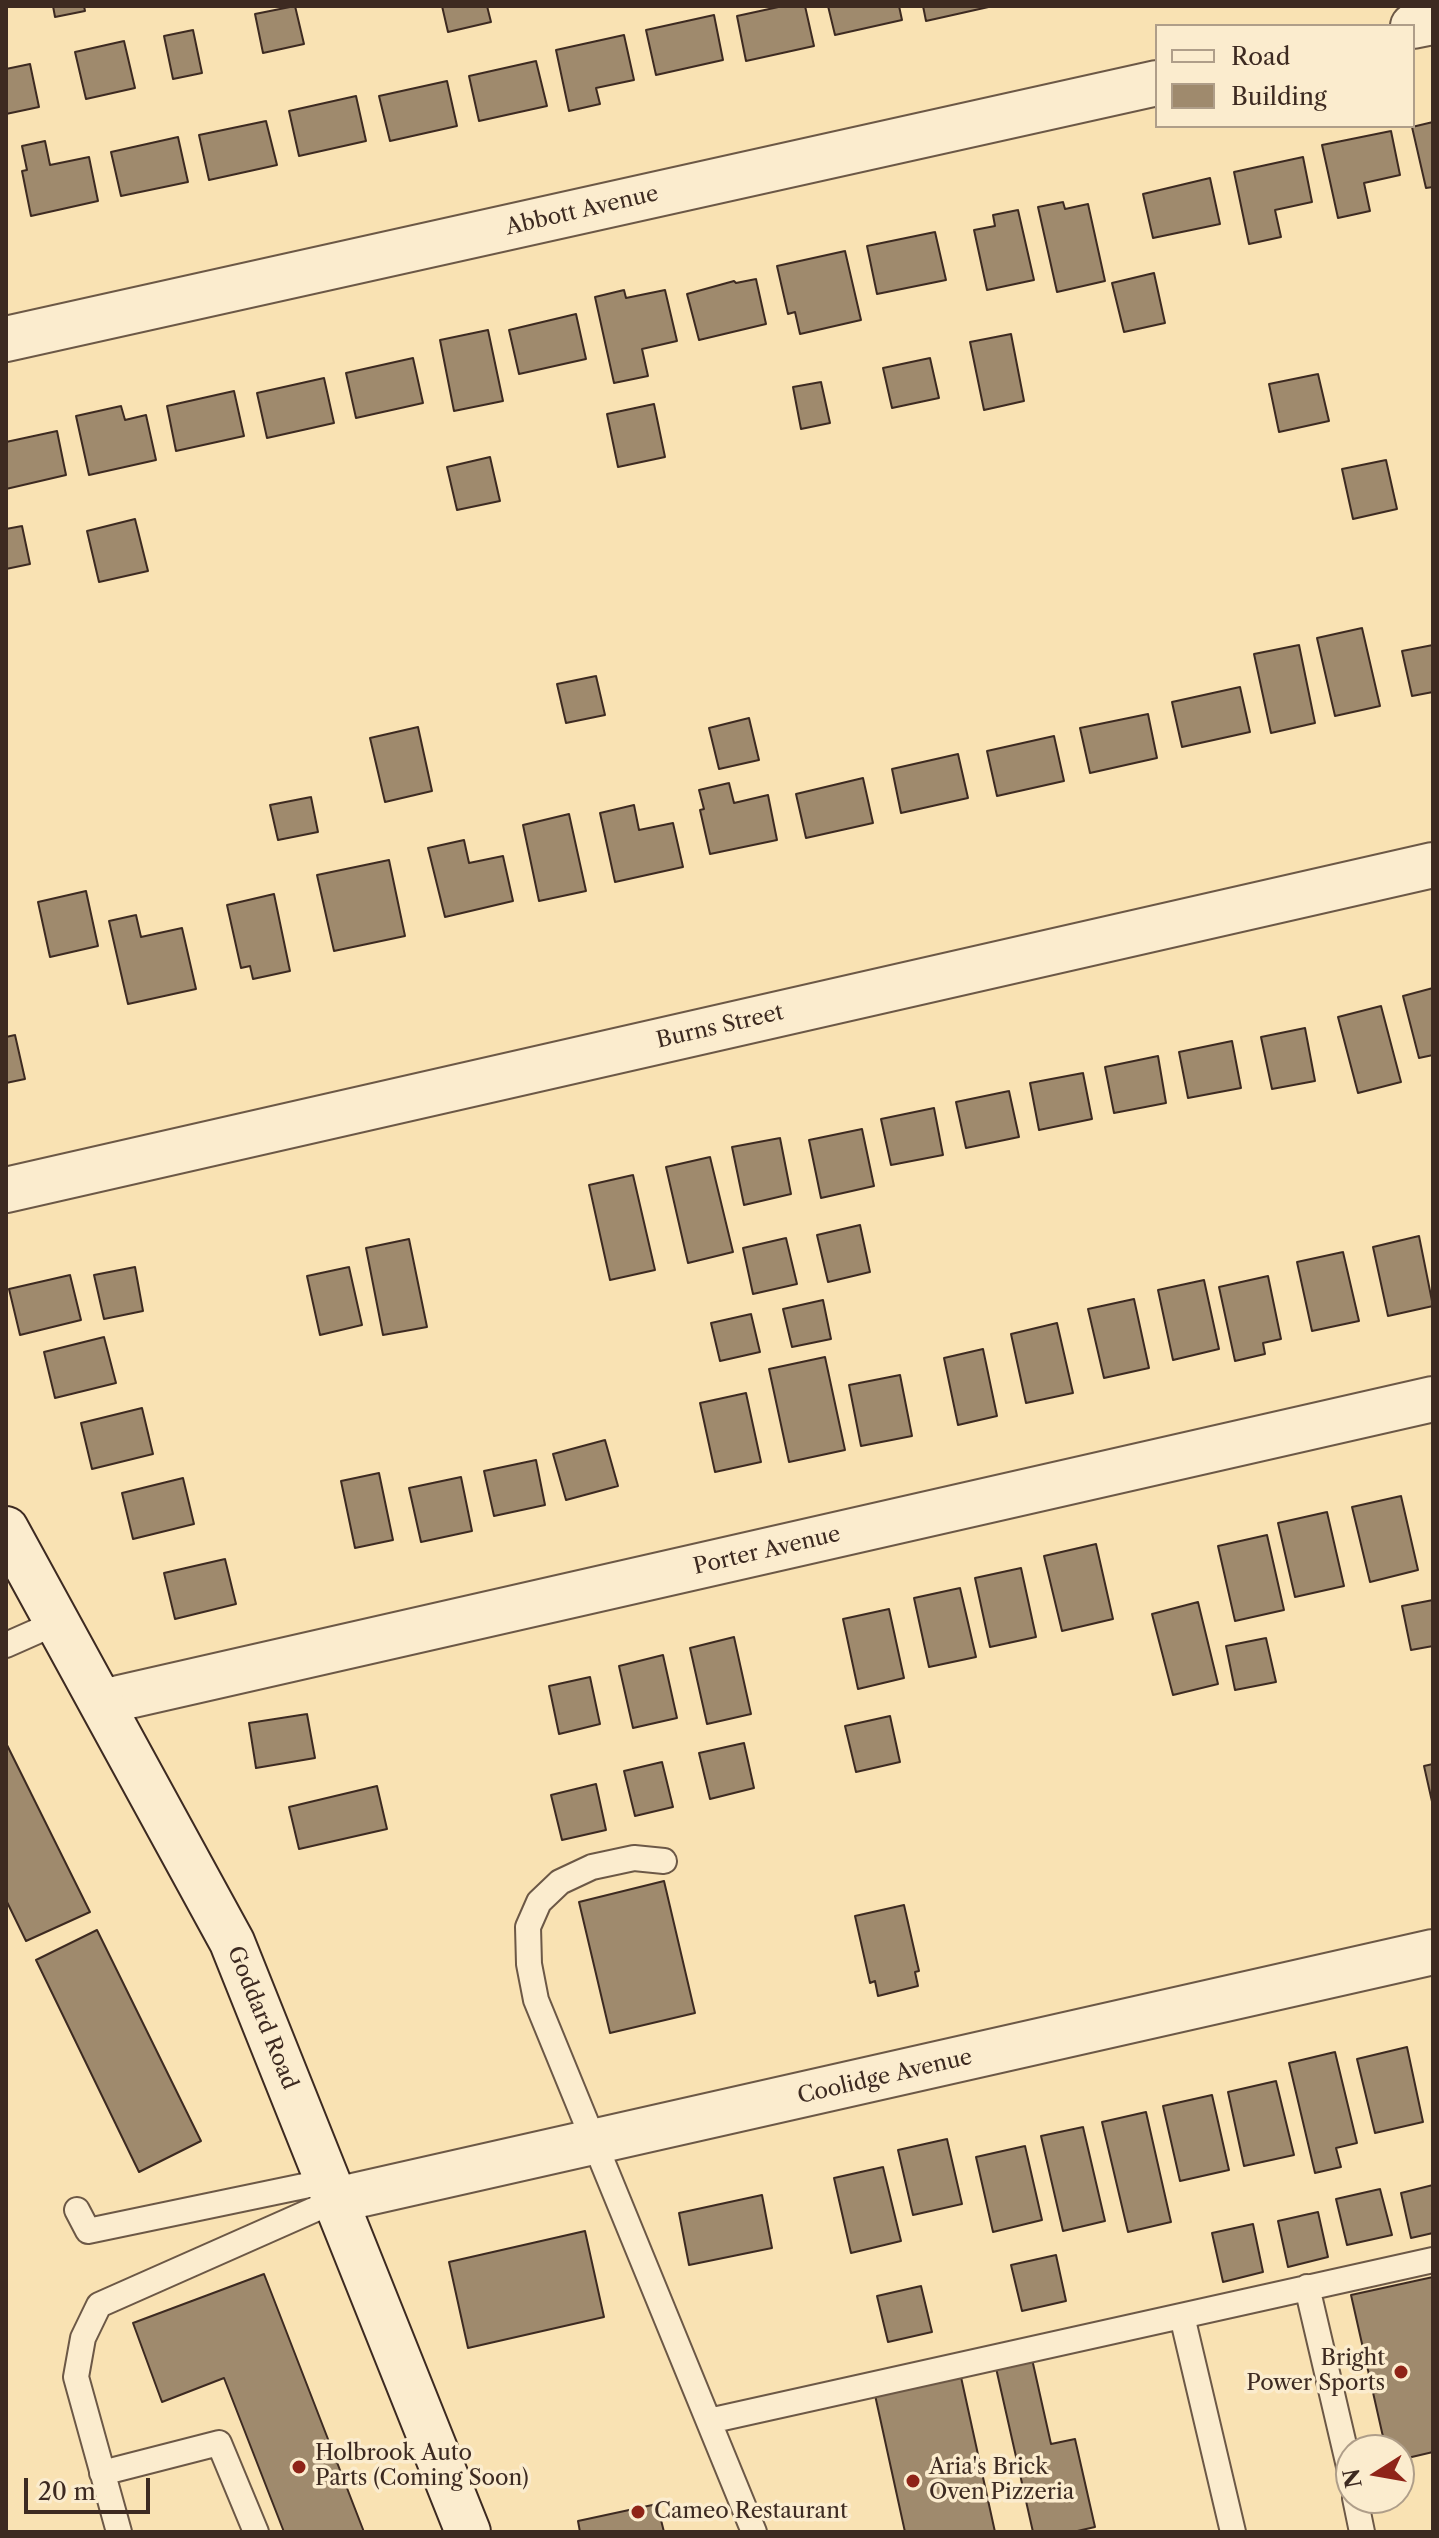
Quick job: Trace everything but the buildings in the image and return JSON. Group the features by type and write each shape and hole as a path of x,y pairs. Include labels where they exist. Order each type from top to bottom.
{"street":[{"name":"Abbott Avenue","path":"6,339 1155,83"},
{"name":"Burns Street","path":"6,1190 1433,865"},
{"name":"Porter Avenue","path":"102,1702 1433,1399"},
{"name":"Goddard Road","path":"6,1529 232,1942 468,2532"},
{"name":"Coolidge Avenue","path":"332,2190 594,2142 1433,1952"}],"lane":[{"path":"6,1645 58,1622"},
{"path":"664,1861 634,1858 592,1867 560,1882 539,1902 528,1927 529,1964 536,2000 754,2532"},
{"path":"77,2210 88,2231 332,2190"},
{"path":"119,2532 76,2377 83,2338 99,2305 332,2190"},
{"path":"709,2421 1433,2260"},
{"path":"1307,2287 1341,2434"},
{"path":"1182,2316 1233,2532"},
{"path":"102,2473 219,2443 256,2532"}],"place":[{"name":"Bright Power Sports","path":"1401,2372"},
{"name":"Holbrook Auto Parts (Coming Soon)","path":"299,2467"},
{"name":"Aria's Brick Oven Pizzeria","path":"913,2481"},
{"name":"Cameo Restaurant","path":"638,2512"}]}
